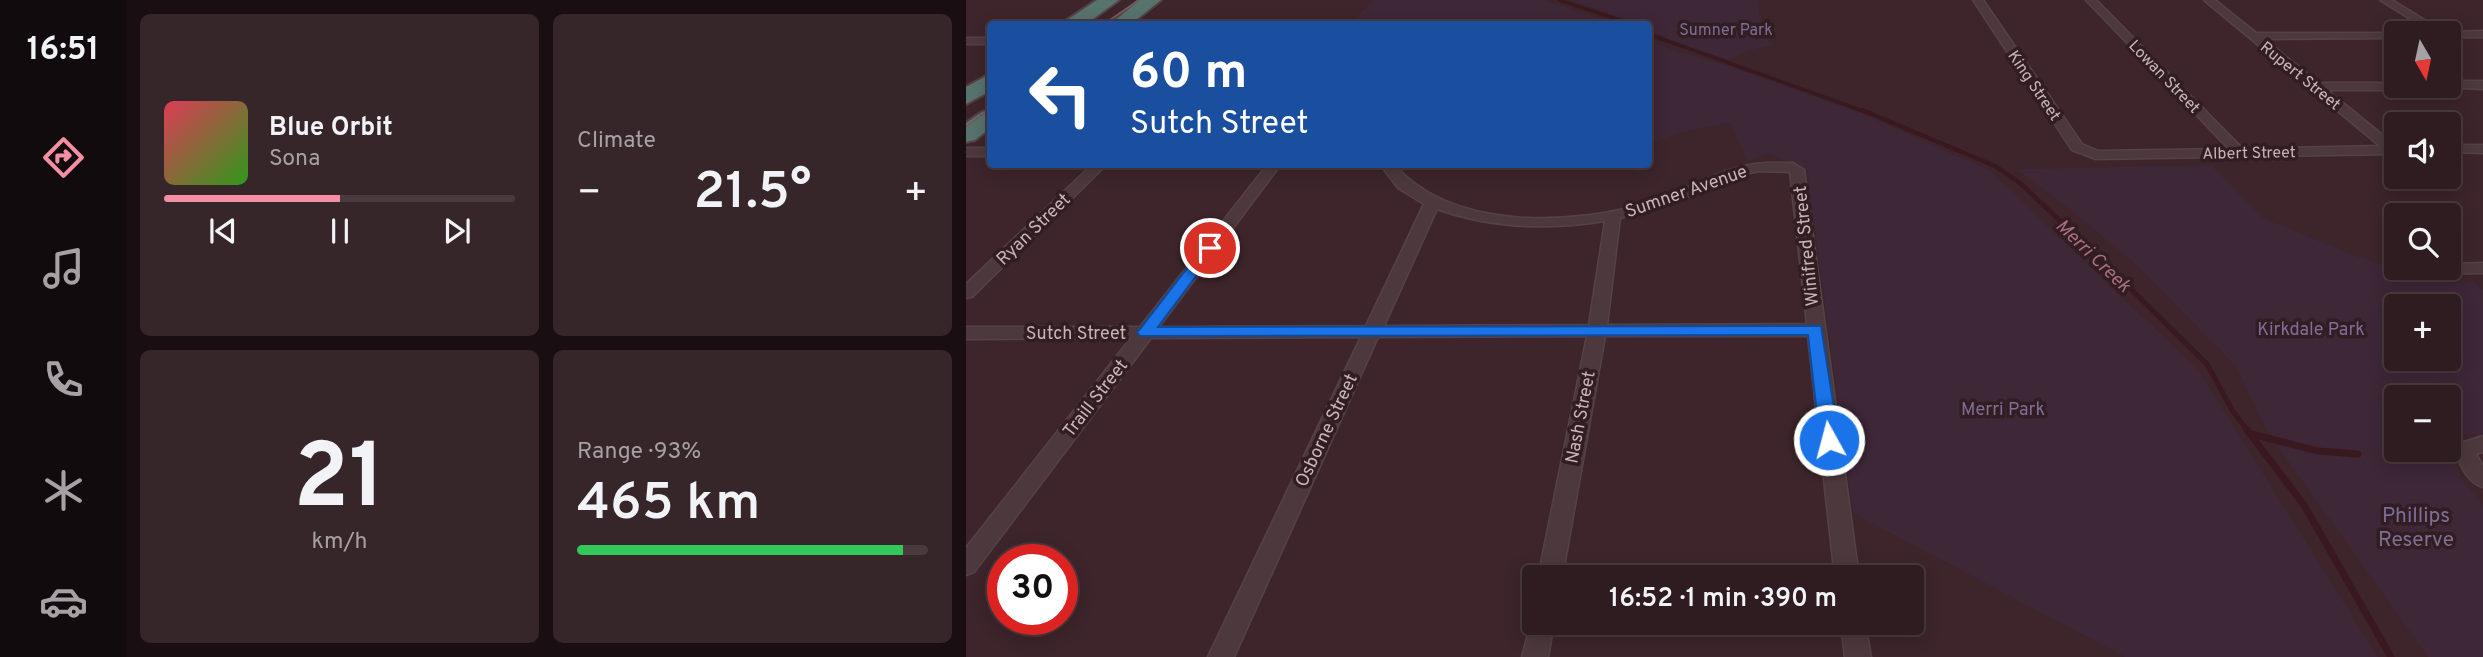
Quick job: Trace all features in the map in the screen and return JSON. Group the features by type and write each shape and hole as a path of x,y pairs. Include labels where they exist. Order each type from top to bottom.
{"highway":[{"path":"1078,21 1110,0"},
{"path":"1123,21 1152,0"},
{"path":"966,97 987,83"},
{"path":"966,135 987,119"}],"street":[{"name":"King Street","path":"1978,0 2077,147 2096,155 2104,155"},
{"name":"Lowan Street","path":"2091,0 2239,152"},
{"name":"Rupert Street","path":"2208,0 2384,143"},
{"path":"2385,0 2420,21"},
{"path":"2461,34 2483,34"},
{"path":"2253,36 2384,35"},
{"path":"966,41 987,41"},
{"path":"2461,85 2483,85"},
{"path":"2316,87 2384,86"},
{"path":"2461,149 2483,149"},
{"name":"Albert Street","path":"2104,155 2384,150"},
{"path":"966,152 987,152"},
{"name":"Sumner Avenue","path":"1388,168 1404,185 1432,203 1453,211 1504,220 1566,220 1614,215 1665,201 1716,177 1740,170 1793,167"},
{"name":"Winifred Street","path":"1793,167 1797,170 1845,565"},
{"name":"Ryan Street","path":"966,293 1097,168"},
{"name":"Traill Street","path":"966,565 1272,168"},
{"name":"Osborne Street","path":"1220,657 1432,203"},
{"name":"Nash Street","path":"1552,565 1597,331 1614,215"},
{"path":"2461,269 2483,268"},
{"name":"Sutch Street","path":"966,333 1815,330"},
{"path":"2475,446 2465,453 2474,470 2483,479"},
{"path":"1535,657 1540,635"},
{"path":"1855,635 1858,657"}],"green space":[{"path":"1373,0 1543,0 1610,21 1354,21"},
{"name":"Sumner Park","path":"1571,0 1758,0 1762,34 1774,45 1747,51 1729,60 1680,45 1652,31 1652,21 1630,21"},
{"name":"Merri Park","path":"1652,40 1672,50 1726,65 1858,112 1989,170 2199,371 2378,657 2125,657 1853,513 1807,170 1769,154 1747,161 1731,122 1678,133 1652,143"},
{"name":"Kirkdale Park","path":"2211,165 2263,218 2384,265 2384,280 2474,282 2483,290 2483,434 2461,435 2461,385 2384,385 2384,462 2455,462 2461,478 2483,505 2483,657 2428,657 2270,436 2235,365 2134,263 2066,206 2016,169"}],"waterway":[{"name":"Merri Creek","path":"1559,0 1623,21"},
{"name":"Merri Creek","path":"1652,35 1866,112"},
{"name":"Merri Creek","path":"1862,110 1995,166 2020,183 2094,253"},
{"name":"Merri Creek","path":"2092,251 2207,364 2232,410 2248,431"},
{"name":"Merri Creek","path":"2247,430 2304,505 2391,657"},
{"path":"2252,434 2318,451 2358,454"}],"tram line":[{"path":"1108,21 1139,0"},
{"path":"966,127 987,111"}],"route":[{"path":"1210,248 1145,332 1815,330 1829,440"}],"park label":[{"name":"Phillips Reserve","path":"2416,527"}]}
